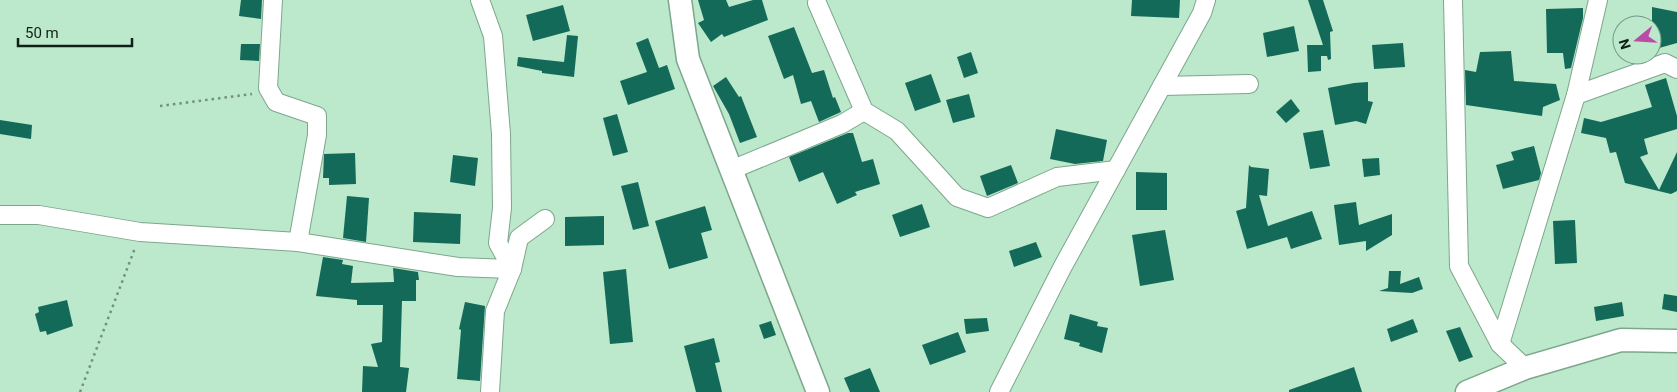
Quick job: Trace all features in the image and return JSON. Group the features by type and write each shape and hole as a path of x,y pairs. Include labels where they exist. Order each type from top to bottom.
{"street":[{"path":"273,0 268,88 276,102 317,116 317,135 298,242"},
{"path":"480,0 493,36 501,134 502,208 498,243 512,269"},
{"path":"680,0 688,59 818,392"},
{"path":"999,392 1001,384 1062,268 1202,13 1206,0"},
{"path":"1453,0 1459,266 1500,344 1525,368"},
{"path":"1500,344 1576,95 1598,0"},
{"path":"818,3 864,111 897,131 957,197 988,208 1058,178 1116,170"},
{"path":"1576,95 1665,63 1677,69"},
{"path":"1162,86 1249,84"},
{"path":"731,170 842,124 864,111"},
{"path":"0,215 39,215 140,232 298,242 458,267 512,269"},
{"path":"490,392 495,311 512,269 519,238 546,219"},
{"path":"1467,392 1525,368 1621,340 1677,341"}],"path":[{"path":"160,106 247,96 268,88"},
{"path":"80,392 140,232"}],"building":[{"path":"241,0 262,0 261,19 239,16"},
{"path":"698,0 726,0 729,7 753,0 762,0 768,20 724,37 722,34 711,42 698,23 704,20"},
{"path":"1132,0 1180,0 1179,18 1131,16"},
{"path":"1308,0 1323,0 1333,31 1330,32 1331,59 1328,60 1327,56 1321,56 1321,71 1308,72 1307,45 1323,45"},
{"path":"563,5 570,31 533,41 526,15"},
{"path":"1652,7 1677,12 1677,43 1662,47 1662,15 1652,15"},
{"path":"1583,8 1583,18 1571,68 1565,69 1563,53 1547,53 1546,9"},
{"path":"1294,26 1299,51 1267,57 1263,33"},
{"path":"794,27 812,73 824,70 833,98 835,97 841,112 819,122 811,101 801,104 793,75 784,79 768,36"},
{"path":"567,35 578,36 574,77 542,73 542,71 517,66 518,57 564,62"},
{"path":"648,38 659,68 667,65 675,89 628,105 620,81 647,72 636,43"},
{"path":"1403,43 1405,67 1374,69 1372,45"},
{"path":"241,44 260,44 259,61 240,60"},
{"path":"1511,51 1514,81 1556,84 1560,100 1543,107 1542,116 1466,105 1465,70 1476,72 1480,52"},
{"path":"971,52 978,73 964,78 957,57"},
{"path":"931,74 941,102 915,111 905,83"},
{"path":"726,77 739,97 741,96 757,137 740,143 729,114 713,86"},
{"path":"1666,78 1677,116 1677,129 1644,139 1648,154 1640,157 1659,190 1677,152 1677,191 1671,194 1625,183 1616,152 1610,153 1606,138 1581,133 1584,118 1601,122 1652,107 1645,85"},
{"path":"1368,82 1368,101 1373,102 1366,124 1356,121 1335,125 1328,88"},
{"path":"969,94 975,117 953,123 946,100"},
{"path":"1291,99 1300,111 1286,123 1276,112"},
{"path":"617,114 628,152 613,156 603,118"},
{"path":"0,120 32,125 31,139 0,134"},
{"path":"1056,129 1107,140 1103,161 1075,164 1050,159"},
{"path":"1323,130 1330,166 1310,169 1303,133"},
{"path":"848,133 853,133 862,162 873,159 880,184 855,192 857,195 837,204 823,172 799,182 789,157"},
{"path":"1534,146 1541,173 1539,180 1503,189 1496,165 1514,160 1511,152"},
{"path":"355,153 356,184 329,185 329,178 323,178 324,154"},
{"path":"453,155 478,158 475,186 450,182"},
{"path":"1379,158 1380,175 1364,177 1362,159"},
{"path":"1011,165 1018,183 987,196 980,176"},
{"path":"1249,165 1251,167 1269,169 1267,196 1259,195 1268,226 1312,211 1322,239 1291,249 1287,237 1247,249 1236,211 1246,208"},
{"path":"1136,172 1167,173 1167,210 1136,210"},
{"path":"638,182 649,226 633,230 621,186"},
{"path":"347,196 369,198 366,242 343,238"},
{"path":"1356,202 1359,225 1392,214 1392,235 1366,251 1366,241 1339,245 1334,205"},
{"path":"922,204 930,227 900,237 892,215"},
{"path":"705,206 712,230 701,233 708,258 669,269 655,221"},
{"path":"414,212 461,214 460,244 413,242"},
{"path":"604,216 604,245 565,246 565,217"},
{"path":"1575,220 1577,263 1555,264 1553,221"},
{"path":"1165,230 1174,280 1140,286 1132,235"},
{"path":"1036,242 1042,257 1014,267 1009,251"},
{"path":"323,257 343,260 342,264 353,266 351,283 394,282 393,268 418,272 419,280 416,280 416,301 402,301 400,367 409,368 406,392 362,392 363,366 378,367 371,344 382,342 383,305 357,305 357,300 316,296"},
{"path":"626,269 633,342 610,344 603,272"},
{"path":"1389,271 1401,271 1400,284 1419,277 1423,289 1412,293 1379,291 1388,288"},
{"path":"1664,294 1677,296 1677,312 1662,309"},
{"path":"67,300 73,326 47,335 46,331 40,332 35,314 39,312 38,307"},
{"path":"465,302 485,306 480,381 457,379 461,330 459,329"},
{"path":"1622,302 1624,316 1596,321 1594,307"},
{"path":"1070,314 1098,322 1097,326 1108,328 1102,353 1079,346 1080,343 1064,339"},
{"path":"987,318 989,331 966,334 964,319"},
{"path":"1413,319 1418,332 1391,342 1387,329"},
{"path":"771,321 776,335 764,339 759,325"},
{"path":"1460,327 1473,357 1459,362 1446,331"},
{"path":"958,332 966,352 930,365 922,345"},
{"path":"714,338 720,362 715,363 722,392 696,392 684,346"},
{"path":"1354,367 1362,392 1289,392 1289,390"},
{"path":"870,368 880,392 850,392 844,378"}]}
